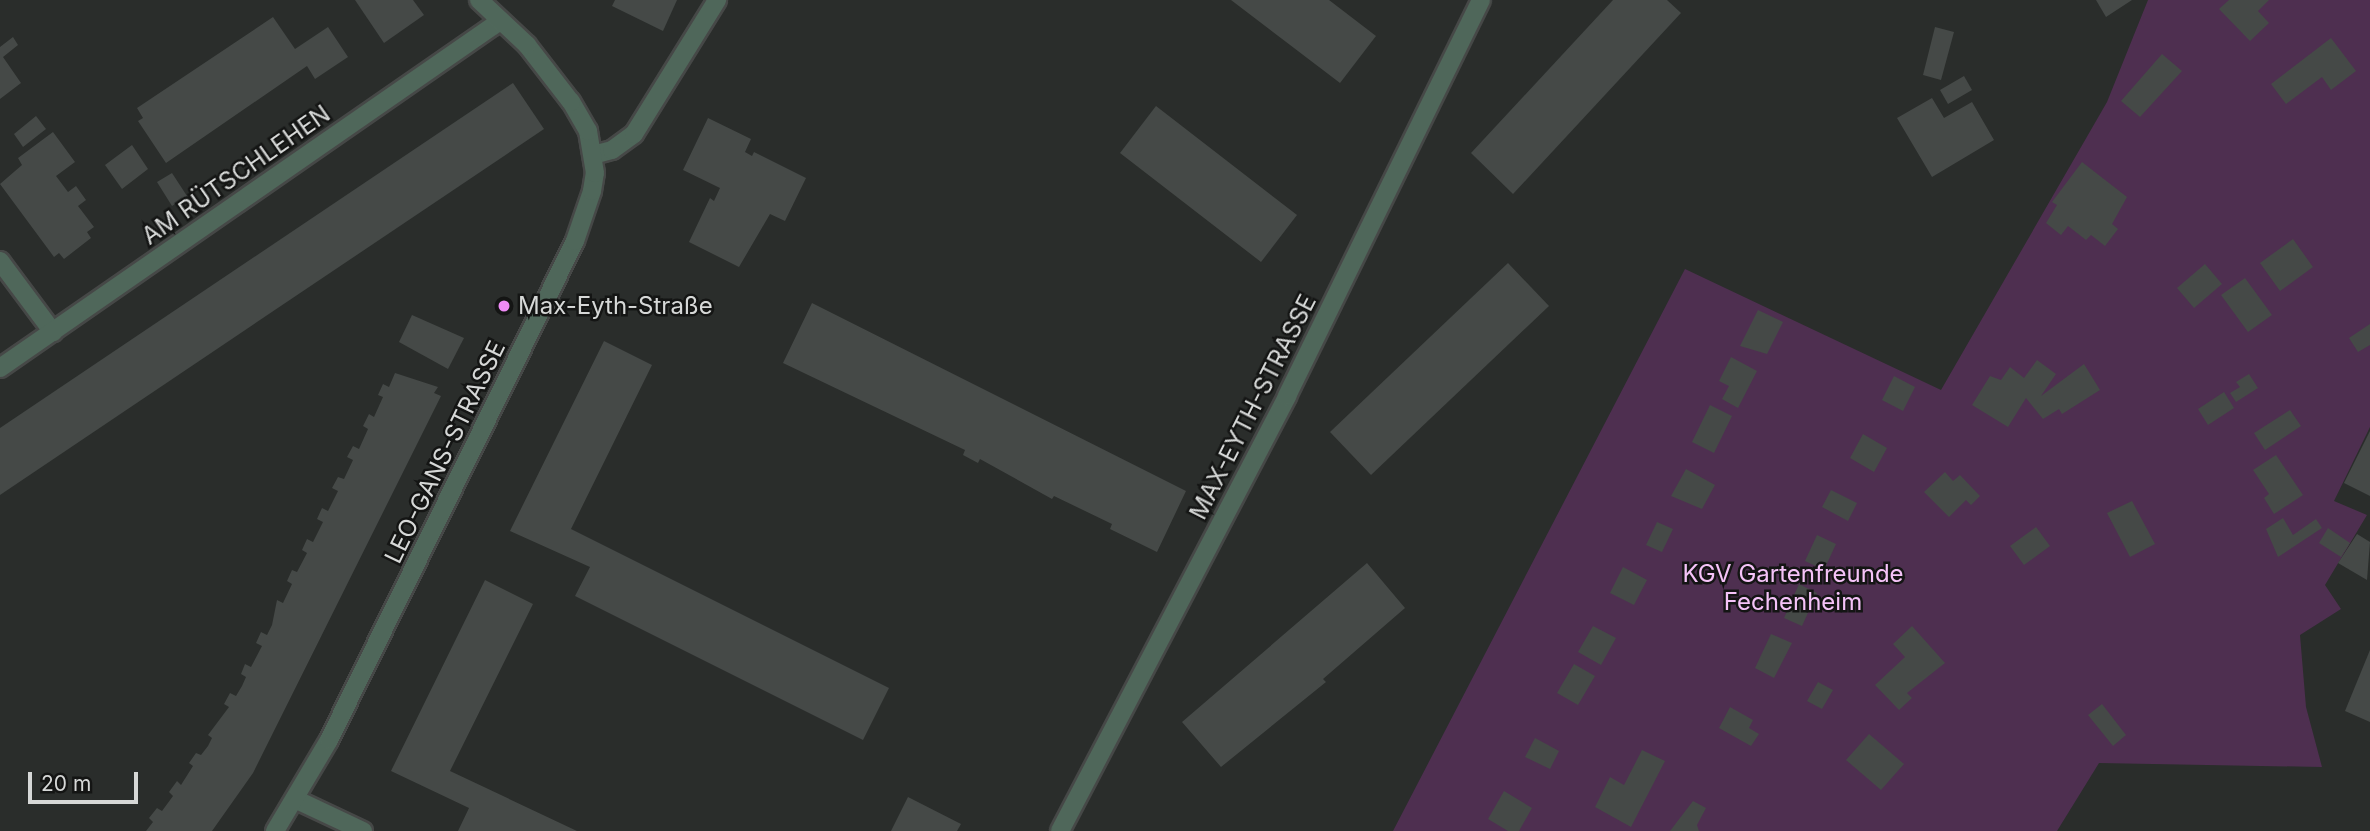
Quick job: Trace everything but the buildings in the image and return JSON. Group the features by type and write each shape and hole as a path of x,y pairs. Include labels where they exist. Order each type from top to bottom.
{"street":[{"name":"LEO-GANS-STRASSE","path":"275,831 297,800 575,241 592,191 593,155 588,131 571,102 527,46 480,0"},
{"path":"593,155 612,150 634,134 717,0"},
{"name":"MAX-EYTH-STRASSE","path":"1060,831 1287,396 1481,0"},
{"name":"AM RÜTSCHLEHEN","path":"0,368 499,21"},
{"path":"0,261 53,332"},
{"path":"297,800 363,831"}],"green space":[{"name":"KGV Gartenfreunde Fechenheim","path":"2148,0 2370,0 2370,427 2334,501 2367,515 2325,585 2341,609 2300,635 2306,707 2322,767 2099,763 2057,831 1393,831 1685,269 1941,390 2107,102"}],"place":[{"name":"Max-Eyth-Straße","path":"504,306"}]}
